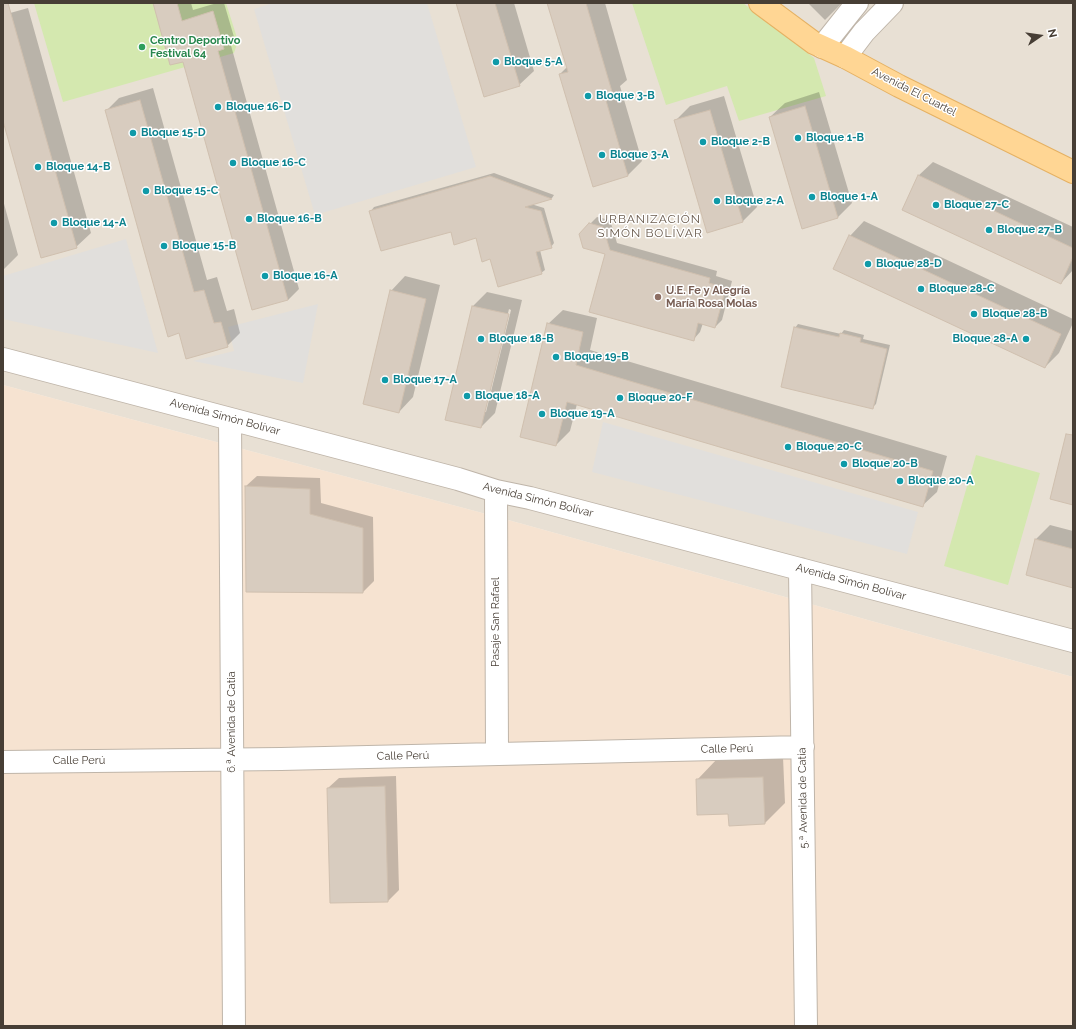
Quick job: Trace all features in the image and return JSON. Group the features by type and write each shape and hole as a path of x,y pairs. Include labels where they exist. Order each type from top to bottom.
{"main road":[{"name":"Avenida El Cuartel","path":"760,3 814,43 845,57 898,86 1073,172"}],"street":[{"path":"822,47 857,3"},
{"path":"845,57 864,32 892,3"},
{"name":"Avenida Simón Bolívar","path":"3,359 458,479 496,491 545,502 1073,641"},
{"name":"6.ª Avenida de Catia","path":"230,419 234,1026"},
{"name":"Pasaje San Rafael","path":"496,491 497,754"},
{"name":"5.ª Avenida de Catia","path":"800,569 806,1026"},
{"name":"Calle Perú","path":"3,762 232,760 803,747"}],"shaded area":[{"path":"3,3 1073,3 1073,677 501,518 3,385"},
{"path":"273,3 427,3 476,167 315,215 254,9"},
{"path":"126,239 158,353 3,319 3,276"},
{"path":"318,304 303,383 193,361 234,351 228,327"},
{"path":"3,385 501,518 1073,677 1073,1026 3,1026"},
{"path":"603,422 918,512 907,554 592,472"}],"green space":[{"name":"Centro Deportivo Festival 64","path":"34,3 226,3 238,41 234,53 63,102"},
{"path":"632,3 743,3 814,58 826,96 739,121 727,86 666,105"},
{"path":"976,455 1040,473 1008,585 944,566"}],"building":[{"path":"3,3 8,3 77,248 41,258 3,121"},
{"path":"153,3 177,3 182,21 213,11 224,49 218,51 288,300 252,310 183,62 170,65"},
{"name":"Bloque 5-A","path":"456,3 495,3 520,86 484,97"},
{"path":"547,3 586,3 613,95 605,97 628,176 593,187 559,74 568,72"},
{"path":"140,100 194,292 204,290 214,323 221,322 228,347 186,359 179,333 168,337 105,110"},
{"path":"805,106 838,218 802,229 769,117"},
{"path":"710,110 743,222 707,233 674,120"},
{"path":"918,175 1073,248 1073,257 1061,284 902,210"},
{"path":"490,176 552,199 525,207 541,211 552,248 536,252 542,274 498,287 490,259 482,262 476,238 454,245 451,232 381,251 369,211"},
{"name":"U.E. Fe y Alegría María Rosa Molas","path":"589,223 603,227 610,250 710,278 709,283 726,288 715,328 698,323 694,341 589,312 605,254 583,248 579,234"},
{"path":"849,235 1061,334 1045,368 833,269"},
{"path":"390,290 426,299 399,413 363,404"},
{"path":"472,306 509,314 481,428 445,420"},
{"path":"547,323 583,332 576,365 933,471 923,507 567,402 556,446 520,437"},
{"path":"794,327 839,337 840,333 861,338 860,342 887,349 873,409 781,387"},
{"path":"1066,434 1073,435 1073,505 1050,499"},
{"path":"245,486 310,489 310,514 363,528 363,593 246,592"},
{"path":"1035,539 1073,549 1073,588 1026,575"},
{"path":"763,777 765,824 729,826 728,814 697,815 696,779"},
{"path":"385,786 388,902 330,903 327,788"}],"place":[{"name":"Centro Deportivo Festival 64","path":"142,47"},
{"name":"Bloque 5-A","path":"496,62"},
{"name":"Bloque 3-B","path":"588,96"},
{"name":"Bloque 16-D","path":"218,107"},
{"name":"Bloque 15-D","path":"133,133"},
{"name":"Bloque 1-B","path":"798,138"},
{"name":"Bloque 2-B","path":"703,142"},
{"name":"Bloque 3-A","path":"602,155"},
{"name":"Bloque 16-C","path":"233,163"},
{"name":"Bloque 14-B","path":"38,167"},
{"name":"Bloque 15-C","path":"146,191"},
{"name":"Bloque 1-A","path":"812,197"},
{"name":"Bloque 2-A","path":"717,201"},
{"name":"Bloque 27-C","path":"936,205"},
{"name":"Bloque 16-B","path":"249,219"},
{"name":"Bloque 14-A","path":"54,223"},
{"name":"Bloque 27-B","path":"989,230"},
{"name":"Bloque 15-B","path":"164,246"},
{"name":"Bloque 28-D","path":"868,264"},
{"name":"Bloque 16-A","path":"265,276"},
{"name":"Bloque 28-C","path":"921,289"},
{"name":"U.E. Fe y Alegría María Rosa Molas","path":"658,297"},
{"name":"Bloque 28-B","path":"974,314"},
{"name":"Bloque 18-B","path":"481,339"},
{"name":"Bloque 28-A","path":"1026,339"},
{"name":"Bloque 19-B","path":"556,357"},
{"name":"Bloque 17-A","path":"385,380"},
{"name":"Bloque 18-A","path":"467,396"},
{"name":"Bloque 20-F","path":"620,398"},
{"name":"Bloque 19-A","path":"542,414"},
{"name":"Bloque 20-C","path":"788,447"},
{"name":"Bloque 20-B","path":"844,464"},
{"name":"Bloque 20-A","path":"900,481"}],"district":[{"name":"URBANIZACIÓN SIMÓN BOLÍVAR","path":"650,226"}]}
